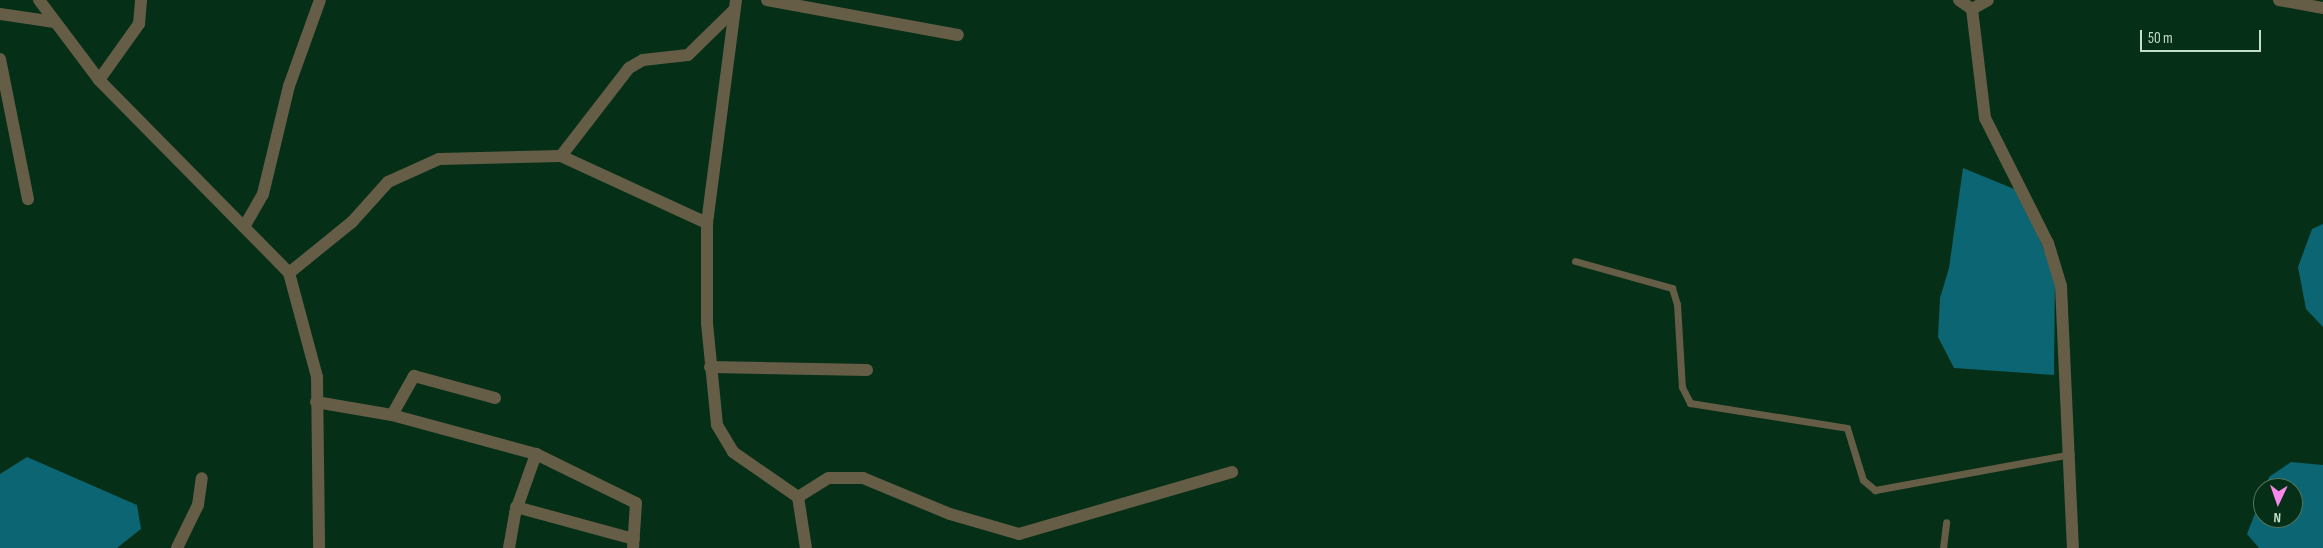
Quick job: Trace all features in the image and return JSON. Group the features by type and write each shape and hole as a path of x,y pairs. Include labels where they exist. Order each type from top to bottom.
{"street":[{"path":"39,0 99,80 289,273 314,358 319,548"},
{"path":"99,80 139,24 141,0"},
{"path":"244,226 266,187 289,86 320,0"},
{"path":"767,0 958,36"},
{"path":"1959,0 1972,9"},
{"path":"1972,9 1988,0"},
{"path":"2279,0 2323,8"},
{"path":"561,156 629,68 643,60 688,55 735,5"},
{"path":"735,5 707,223 710,366 723,440 733,452 798,498 806,548"},
{"path":"1972,9 1977,84 1985,118 2048,243 2061,286 2071,454 2073,548"},
{"path":"0,14 54,22"},
{"path":"0,58 28,199"},
{"path":"289,273 352,222 401,173 460,156 561,156 707,223"},
{"path":"710,366 867,370"},
{"path":"392,415 414,376 495,398"},
{"path":"316,402 392,415 536,454 636,503 634,543 516,507"},
{"path":"509,548 516,507 536,454"},
{"path":"798,498 829,478 863,478 950,514 1019,534 1232,472"},
{"path":"177,548 198,505 202,478"}],"lane":[{"path":"1575,261 1672,288 1678,304 1682,387 1690,403 1847,428 1863,480 1875,490 2071,454"},
{"path":"1943,548 1946,522"}],"water":[{"path":"1963,168 2019,191 2055,276 2054,375 1954,368 1938,337 1940,298 1949,268"},
{"path":"2323,224 2323,327 2306,309 2298,267 2312,229"},
{"path":"27,457 137,505 141,529 117,548 0,548 0,474"},
{"path":"2291,462 2323,465 2323,548 2259,548 2247,534 2253,519 2253,528 2303,528 2303,478 2269,477"}]}
